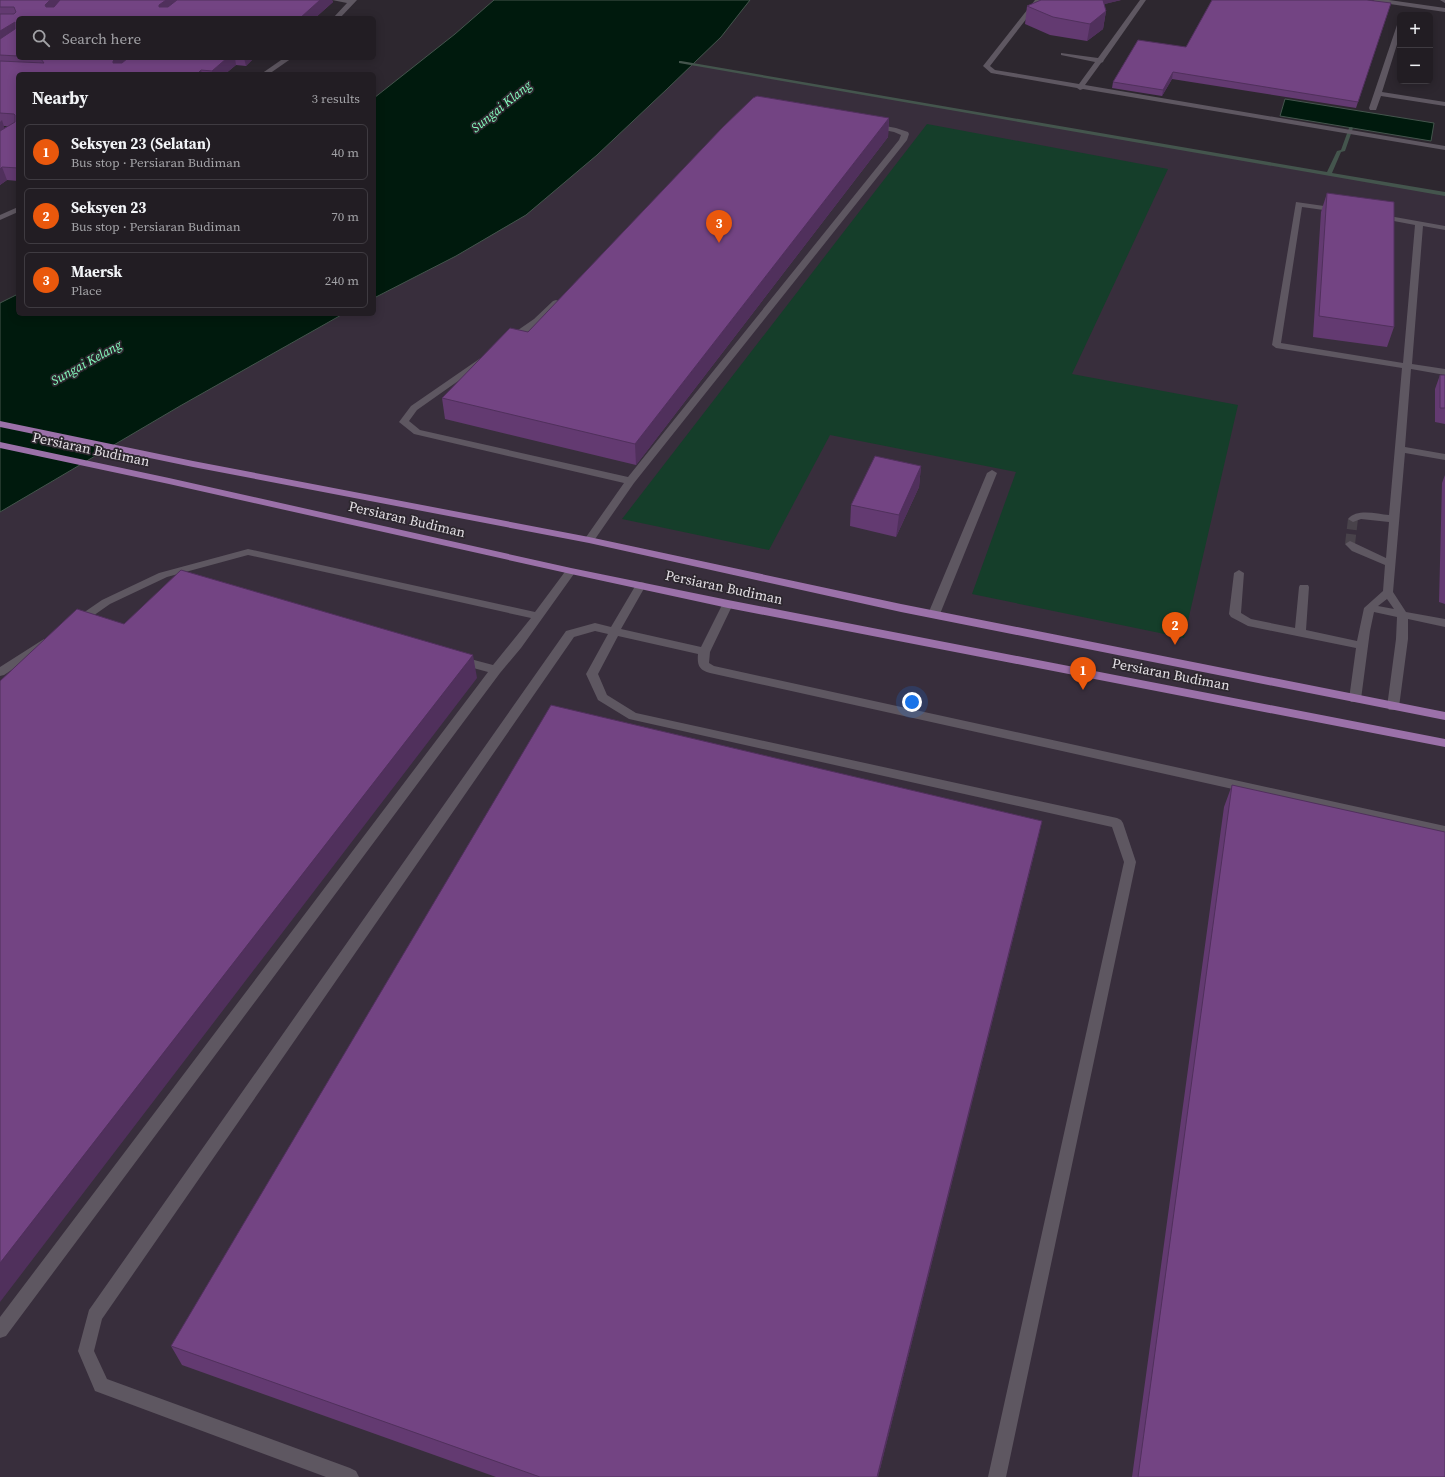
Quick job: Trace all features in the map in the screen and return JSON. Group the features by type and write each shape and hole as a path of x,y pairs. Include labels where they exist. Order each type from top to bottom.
{"main road":[{"name":"Persiaran Budiman","path":"0,424 193,464 589,540 934,614 1393,707 1445,716"},
{"name":"Persiaran Budiman","path":"0,445 169,481 571,571 728,604 1445,743"}],"street":[{"path":"335,0 353,1"},
{"path":"1038,0 986,66 993,72 1080,88 1445,148"},
{"path":"1080,88 1101,61 1143,0"},
{"path":"1376,0 1406,7 1445,10"},
{"path":"338,16 353,1"},
{"path":"1373,108 1397,34"},
{"path":"1063,54 1101,61"},
{"path":"267,72 286,60"},
{"path":"1378,93 1445,104"},
{"path":"589,540 630,481 903,140 905,134 896,130 866,124"},
{"path":"1344,211 1299,204 1276,345 1445,372"},
{"path":"0,218 16,210"},
{"path":"1367,215 1445,228"},
{"path":"1393,707 1402,639 1403,615 1388,592 1419,223"},
{"path":"505,344 537,321 565,294"},
{"path":"492,353 414,408 404,422 418,432 630,481"},
{"path":"1401,449 1445,457"},
{"path":"934,614 992,473"},
{"path":"1353,519 1359,516 1395,519"},
{"path":"1350,544 1356,549 1391,564"},
{"path":"66,628 106,602 163,575 248,552 537,616"},
{"path":"0,1330 496,670 517,645 571,571"},
{"path":"1239,573 1235,614 1248,622 1363,646"},
{"path":"163,575 186,582"},
{"path":"642,585 626,609 616,631 592,674 602,696 632,716 1117,823 1130,862 997,1477"},
{"path":"1300,633 1304,587"},
{"path":"1355,699 1364,632 1369,608 1388,592"},
{"path":"728,604 704,652 703,664 710,669 1445,831"},
{"path":"1369,608 1445,623"},
{"path":"350,1477 101,1385 86,1351 95,1316 570,634 595,627 704,652"},
{"path":"0,672 53,637"},
{"path":"451,657 496,670"}],"shaded area":[{"path":"692,64 1445,194 1445,1477 0,1477 0,512 180,406 339,316 376,316 376,297 456,256 597,155"}],"green space":[{"path":"927,124 1168,169 1072,374 1238,405 1184,638 972,594 1016,472 830,435 769,550 622,519"}],"water":[{"name":"Sungai Klang","path":"494,0 750,0 721,37 667,89 597,155 526,215 456,256 376,297 376,96 455,34"},
{"path":"1285,99 1434,123 1431,141 1280,116"},
{"name":"Sungai Kelang","path":"16,295 16,316 339,316 180,406 0,512 0,303"}],"building":[{"path":"0,0 50,0 45,5 46,7 54,7 60,0 166,0 159,5 159,7 168,7 177,0 320,0 302,16 16,16 16,56 0,55 0,39 15,29 15,22 0,31 0,14 14,14 16,12 14,7 0,7"},
{"path":"1041,0 1103,0 1106,11 1090,24 1053,17 1027,6"},
{"path":"1212,0 1367,0 1391,3 1358,102 1173,72 1163,90 1113,82 1138,40 1186,47"},
{"path":"42,60 114,60 113,63 122,63 126,60 225,60 212,71 201,70 199,72 16,72 16,168 2,167 0,169 0,131 15,122 15,115 0,113 0,61 44,63"},
{"path":"757,96 889,118 635,444 442,398 510,328 528,332 722,128 753,98"},
{"path":"1327,193 1394,202 1394,327 1319,316"},
{"path":"1440,375 1445,375 1445,408 1440,408"},
{"path":"875,456 921,466 899,515 851,505"},
{"path":"181,570 473,655 0,1263 0,681 77,609 124,624"},
{"path":"551,705 1042,821 877,1477 540,1477 171,1346"},
{"path":"1232,785 1445,832 1445,1477 1138,1477"}],"waterway":[{"path":"681,62 1445,194"},
{"path":"1329,173 1339,151 1343,151 1351,128"}],"tunnel":[{"path":"1350,544 1353,519"}],"place":[{"name":"Maersk","path":"719,243"},
{"name":"Seksyen 23","path":"1175,645"},
{"name":"Seksyen 23 (Selatan)","path":"1083,690"}]}
